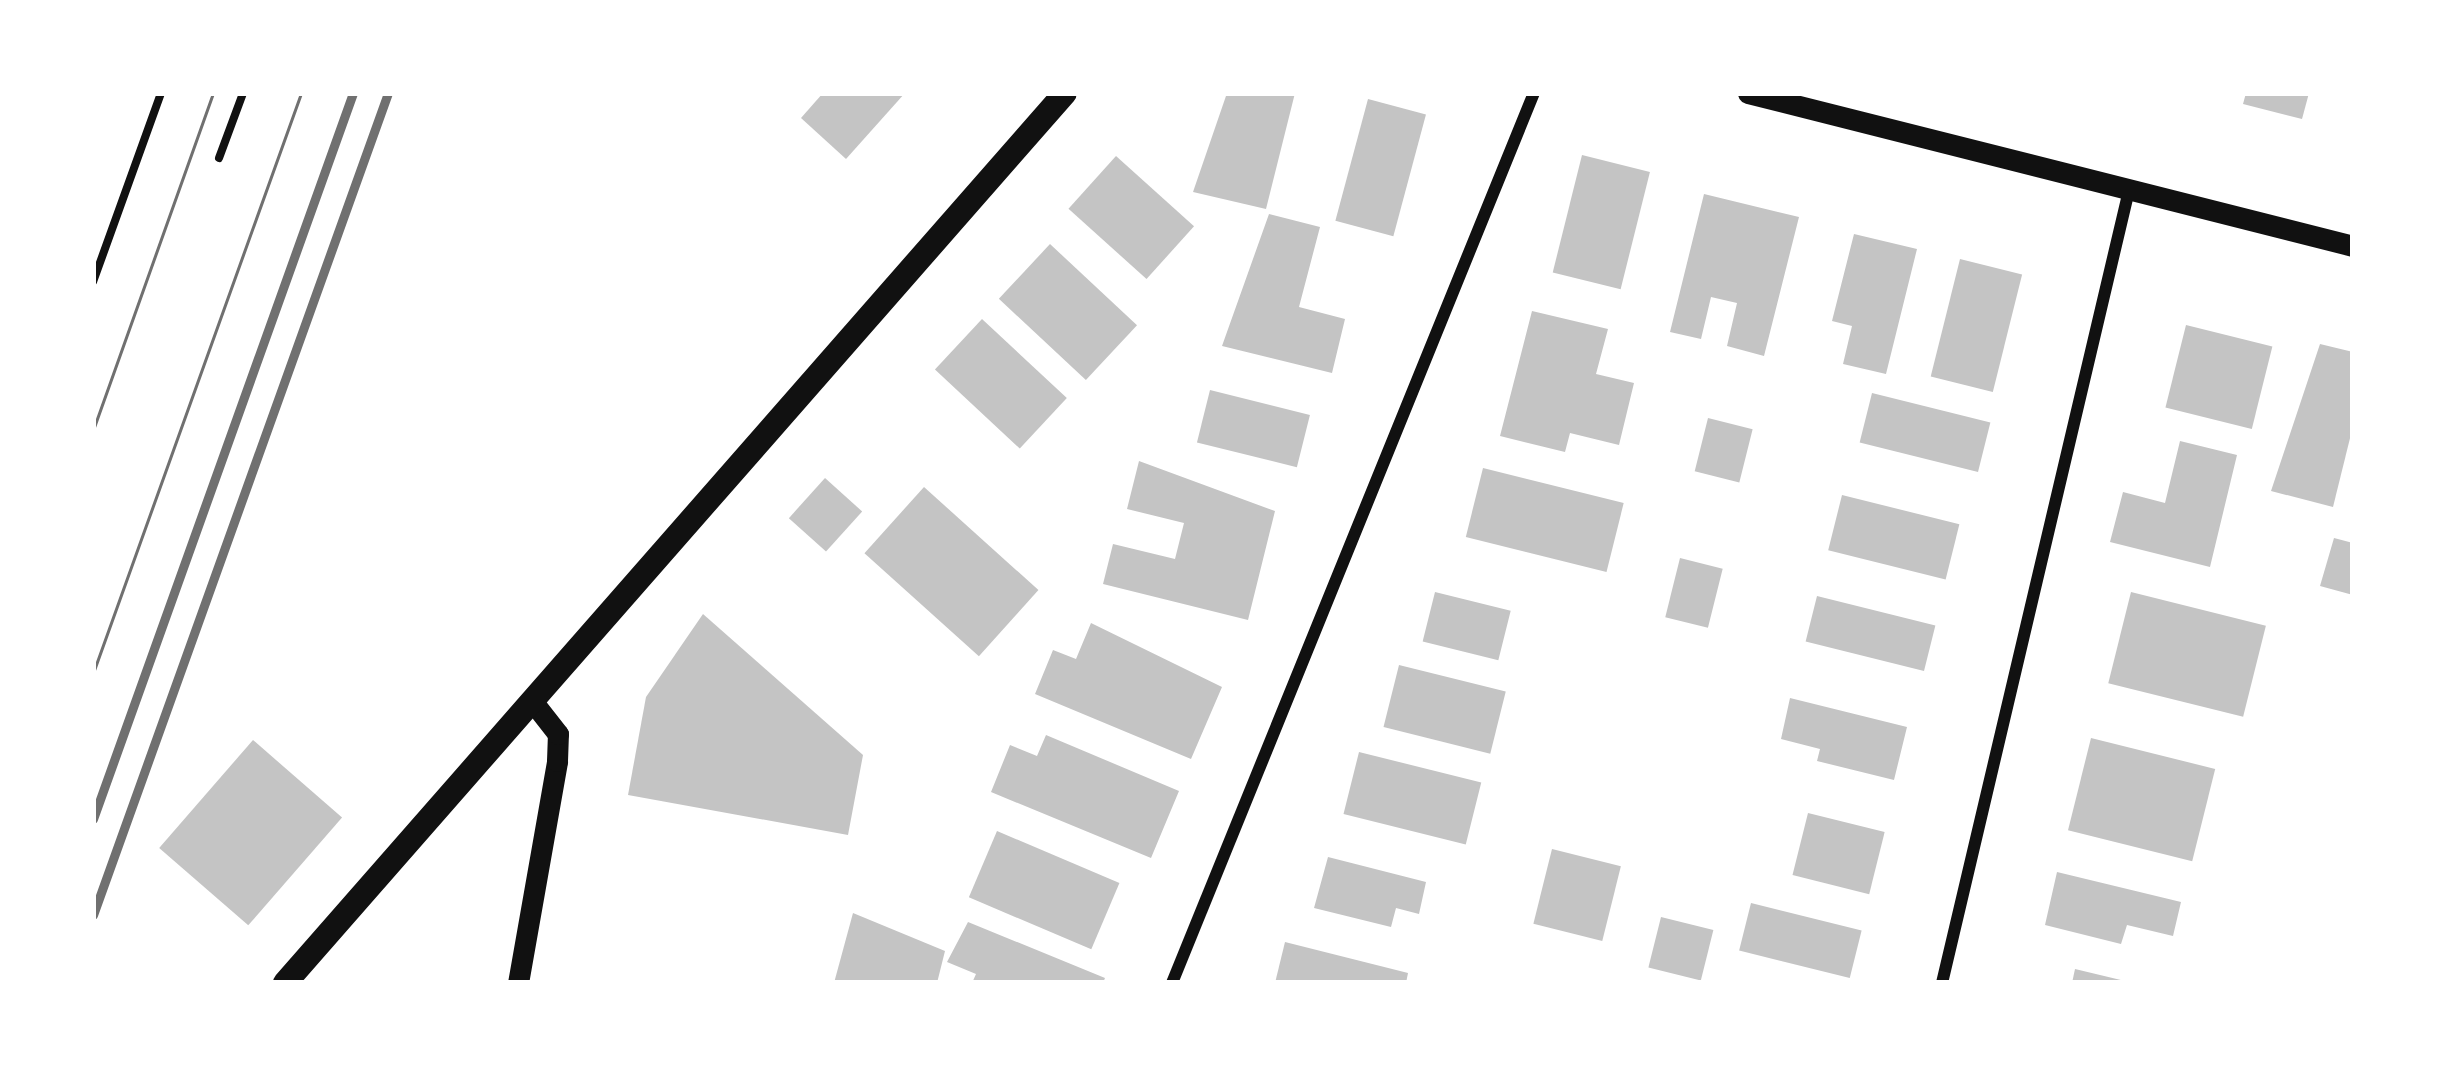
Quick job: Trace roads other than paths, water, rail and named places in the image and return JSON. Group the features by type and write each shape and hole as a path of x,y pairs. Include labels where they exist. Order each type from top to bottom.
{"main road":[{"path":"285,983 537,707 1065,93"}],"street":[{"path":"1172,983 1534,93"},
{"path":"1748,93 2353,247"},
{"path":"1942,983 2129,190"},
{"path":"518,983 558,734 537,707"}],"tram line":[{"path":"93,430 213,93"},
{"path":"93,673 301,93"}],"railway":[{"path":"93,819 353,93"},
{"path":"93,915 388,93"}]}
